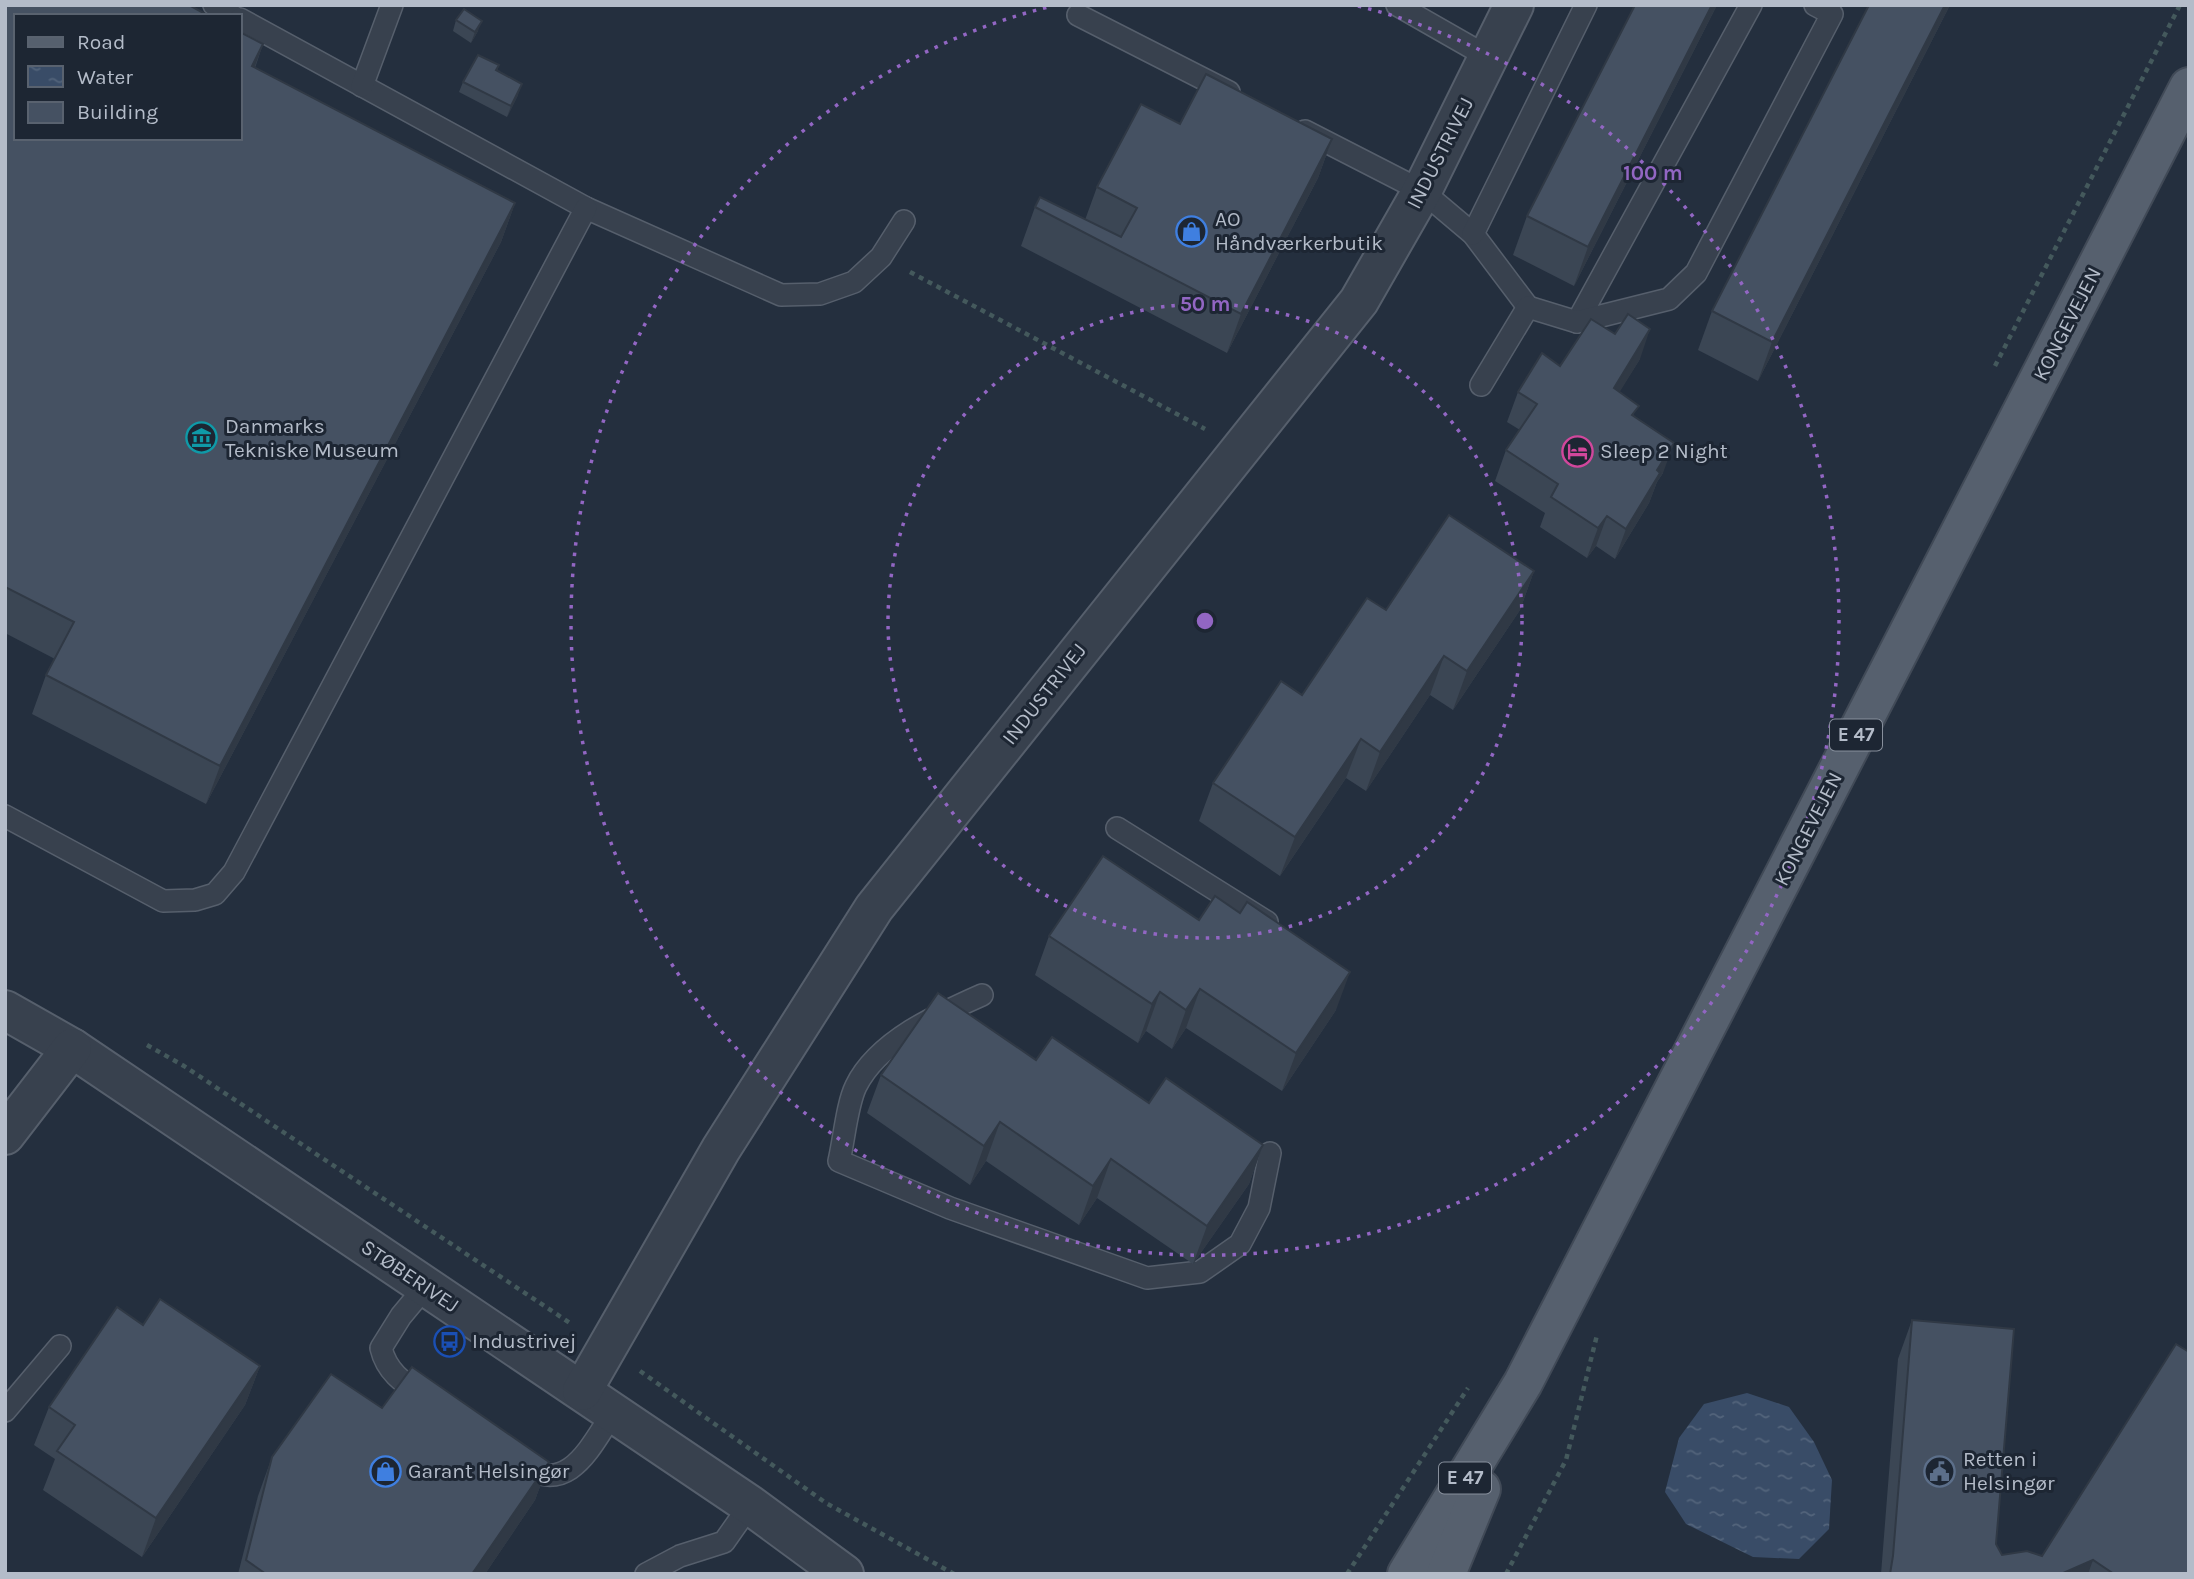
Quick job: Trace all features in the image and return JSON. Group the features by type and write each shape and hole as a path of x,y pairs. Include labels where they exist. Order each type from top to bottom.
{"main road":[{"name":"KONGEVEJEN","path":"1407,1574 1524,1383 2189,87"},
{"name":"KONGEVEJEN","path":"1446,1574 1524,1383"}],"street":[{"name":"INDUSTRIVEJ","path":"582,1391 721,1149 874,908 1359,301 1422,191 1514,5"},
{"name":"STØBERIVEJ","path":"5,1010 72,1048 750,1505 844,1574"},
{"path":"5,1135 72,1048"}],"lane":[{"path":"214,5 230,14"},
{"path":"362,86 392,5"},
{"path":"1397,5 1488,57"},
{"path":"1473,234 1586,5"},
{"path":"1577,322 1751,5"},
{"path":"1287,122 1422,191 1473,234 1528,307 1577,322 1670,299 1696,273 1829,8"},
{"path":"1078,15 1251,103"},
{"path":"242,20 586,208 781,295 820,294 854,282 881,257 904,221"},
{"path":"5,816 163,901 195,900 215,894 234,872 586,208"},
{"path":"1481,385 1528,307"},
{"path":"1117,828 1282,931"},
{"path":"982,995 926,1020 884,1051 856,1086 839,1161 950,1208 1147,1278 1200,1272 1240,1244 1259,1208 1270,1153"},
{"path":"426,1286 401,1316 381,1348 385,1363 396,1377 442,1409"},
{"path":"5,1411 60,1346"},
{"path":"498,1449 533,1473 557,1475 577,1466 614,1413"},
{"path":"646,1574 680,1556 723,1542 750,1505"}],"path":[{"path":"1990,377 2179,5"},
{"path":"881,257 1240,448"},
{"path":"135,1038 184,1066 607,1347 825,1503 954,1574"},
{"path":"1506,1574 1566,1461 1597,1334"},
{"path":"1347,1574 1475,1378"}],"water":[{"path":"1747,1393 1789,1407 1814,1442 1832,1480 1829,1529 1799,1559 1753,1557 1686,1524 1665,1492 1679,1438 1704,1404"}],"building":[{"name":"Danmarks Tekniske Museum","path":"5,5 189,5 205,14 14,14 14,140 242,140 242,33 263,44 252,66 515,203 220,766 46,675 74,622 5,587"},
{"path":"1635,5 1712,5 1588,247 1527,216"},
{"path":"1869,5 1945,5 1772,342 1712,311"},
{"path":"464,9 482,21 475,32 456,20"},
{"path":"478,55 499,65 496,70 522,84 511,106 463,82"},
{"name":"AO Håndværkerbutik","path":"1206,74 1332,139 1241,314 1035,207 1040,197 1121,237 1137,208 1097,187 1141,104 1180,124"},
{"path":"1628,314 1650,329 1614,388 1639,406 1632,415 1674,443 1657,470 1660,473 1626,529 1607,516 1598,528 1551,497 1558,484 1506,450 1537,404 1518,392 1542,353 1560,366 1591,319 1615,334"},
{"path":"1449,515 1534,571 1467,671 1444,656 1380,752 1361,739 1295,837 1213,783 1281,681 1302,695 1367,598 1386,610"},
{"path":"1103,856 1199,920 1215,896 1240,913 1247,902 1350,972 1296,1053 1200,989 1186,1010 1160,992 1152,1004 1049,936"},
{"path":"938,993 1036,1060 1052,1037 1149,1103 1166,1078 1263,1145 1207,1226 1111,1159 1093,1186 1000,1122 984,1146 881,1075"},
{"path":"160,1299 260,1366 156,1518 57,1451 75,1425 49,1407 117,1307 143,1325"},
{"path":"1912,1320 2014,1329 1996,1544 2002,1555 2027,1551 2042,1556 2176,1344 2189,1352 2189,1574 2114,1574 2093,1560 2061,1574 1890,1574"},
{"name":"Garant Helsingør","path":"412,1367 549,1462 472,1574 266,1574 246,1560 272,1457 331,1374 382,1408"}],"place":[{"name":"AO Håndværkerbutik","path":"1192,231"},
{"name":"Danmarks Tekniske Museum","path":"202,438"},
{"name":"Sleep 2 Night","path":"1577,451"},
{"name":"Industrivej","path":"449,1341"},
{"name":"Garant Helsingør","path":"385,1471"},
{"name":"Retten i Helsingør","path":"1940,1471"}]}
